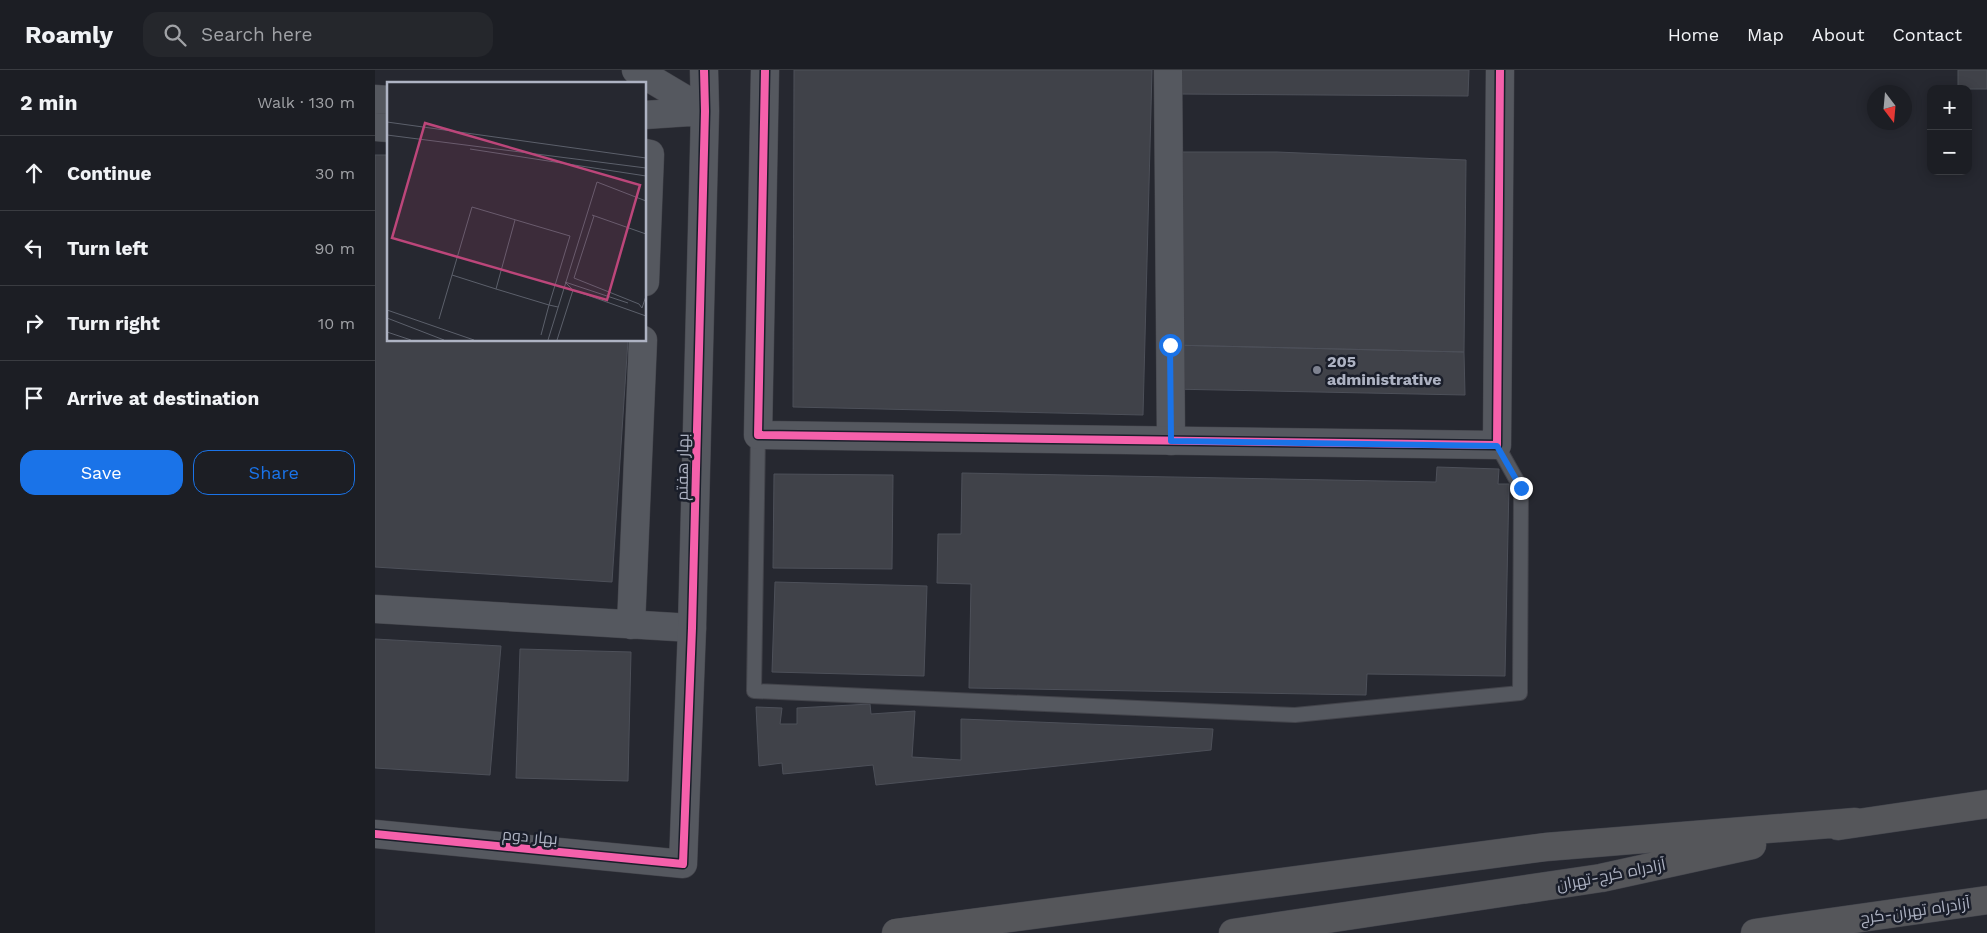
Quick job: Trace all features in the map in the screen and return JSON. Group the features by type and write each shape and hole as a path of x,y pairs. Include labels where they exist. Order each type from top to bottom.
{"highway":[{"name":"آزادراه کرج-تهران","path":"1233,933 1601,878 1855,822 1987,804"},
{"path":"896,933 1546,847 1855,822"},
{"name":"آزادراه تهران-کرج","path":"1755,933 1987,900"}],"street":[{"path":"636,70 705,111"},
{"name":"بهار هفتم","path":"683,864 692,628 705,111 704,70"},
{"path":"765,70 758,435 1497,446 1500,70"},
{"path":"1168,70 1171,441"},
{"path":"646,115 705,111"},
{"path":"646,153 650,154 646,256"},
{"path":"631,624 643,341"},
{"path":"375,610 692,628"},
{"name":"بهار دوم","path":"375,834 683,864"}],"lane":[{"path":"758,435 754,691 1295,715 1520,693 1521,488 1497,446"}],"building":[{"path":"794,70 1152,70 1143,415 793,407"},
{"path":"1179,70 1469,70 1468,96 1178,94"},
{"path":"1958,70 1987,70 1987,89 1972,89 1972,85 1958,85"},
{"path":"1175,152 1277,152 1466,160 1464,352 1170,345"},
{"path":"375,155 387,155 387,341 628,341 612,582 375,567"},
{"name":"205 administrative","path":"1170,345 1464,352 1465,395 1170,389"},
{"path":"1437,467 1499,469 1498,484 1509,484 1505,676 1367,674 1366,695 969,688 971,584 937,583 938,534 961,534 962,473 1436,482"},
{"path":"774,474 893,475 892,569 773,568"},
{"path":"775,582 927,586 924,676 772,672"},
{"path":"375,639 501,646 490,775 375,768"},
{"path":"520,649 631,652 628,781 516,778"},
{"path":"870,704 871,714 915,711 912,757 961,760 961,719 1213,729 1211,750 876,785 873,765 783,774 782,763 759,766 756,707 782,708 780,724 797,724 797,708"}],"cycle path":[{"path":"375,834 683,864 692,628 705,111 704,70"},
{"path":"765,70 758,435 1497,445 1500,70"}],"place":[{"name":"205 administrative","path":"1317,370"}],"route":[{"path":"1170,345 1171,441 1497,446 1521,488"}]}
